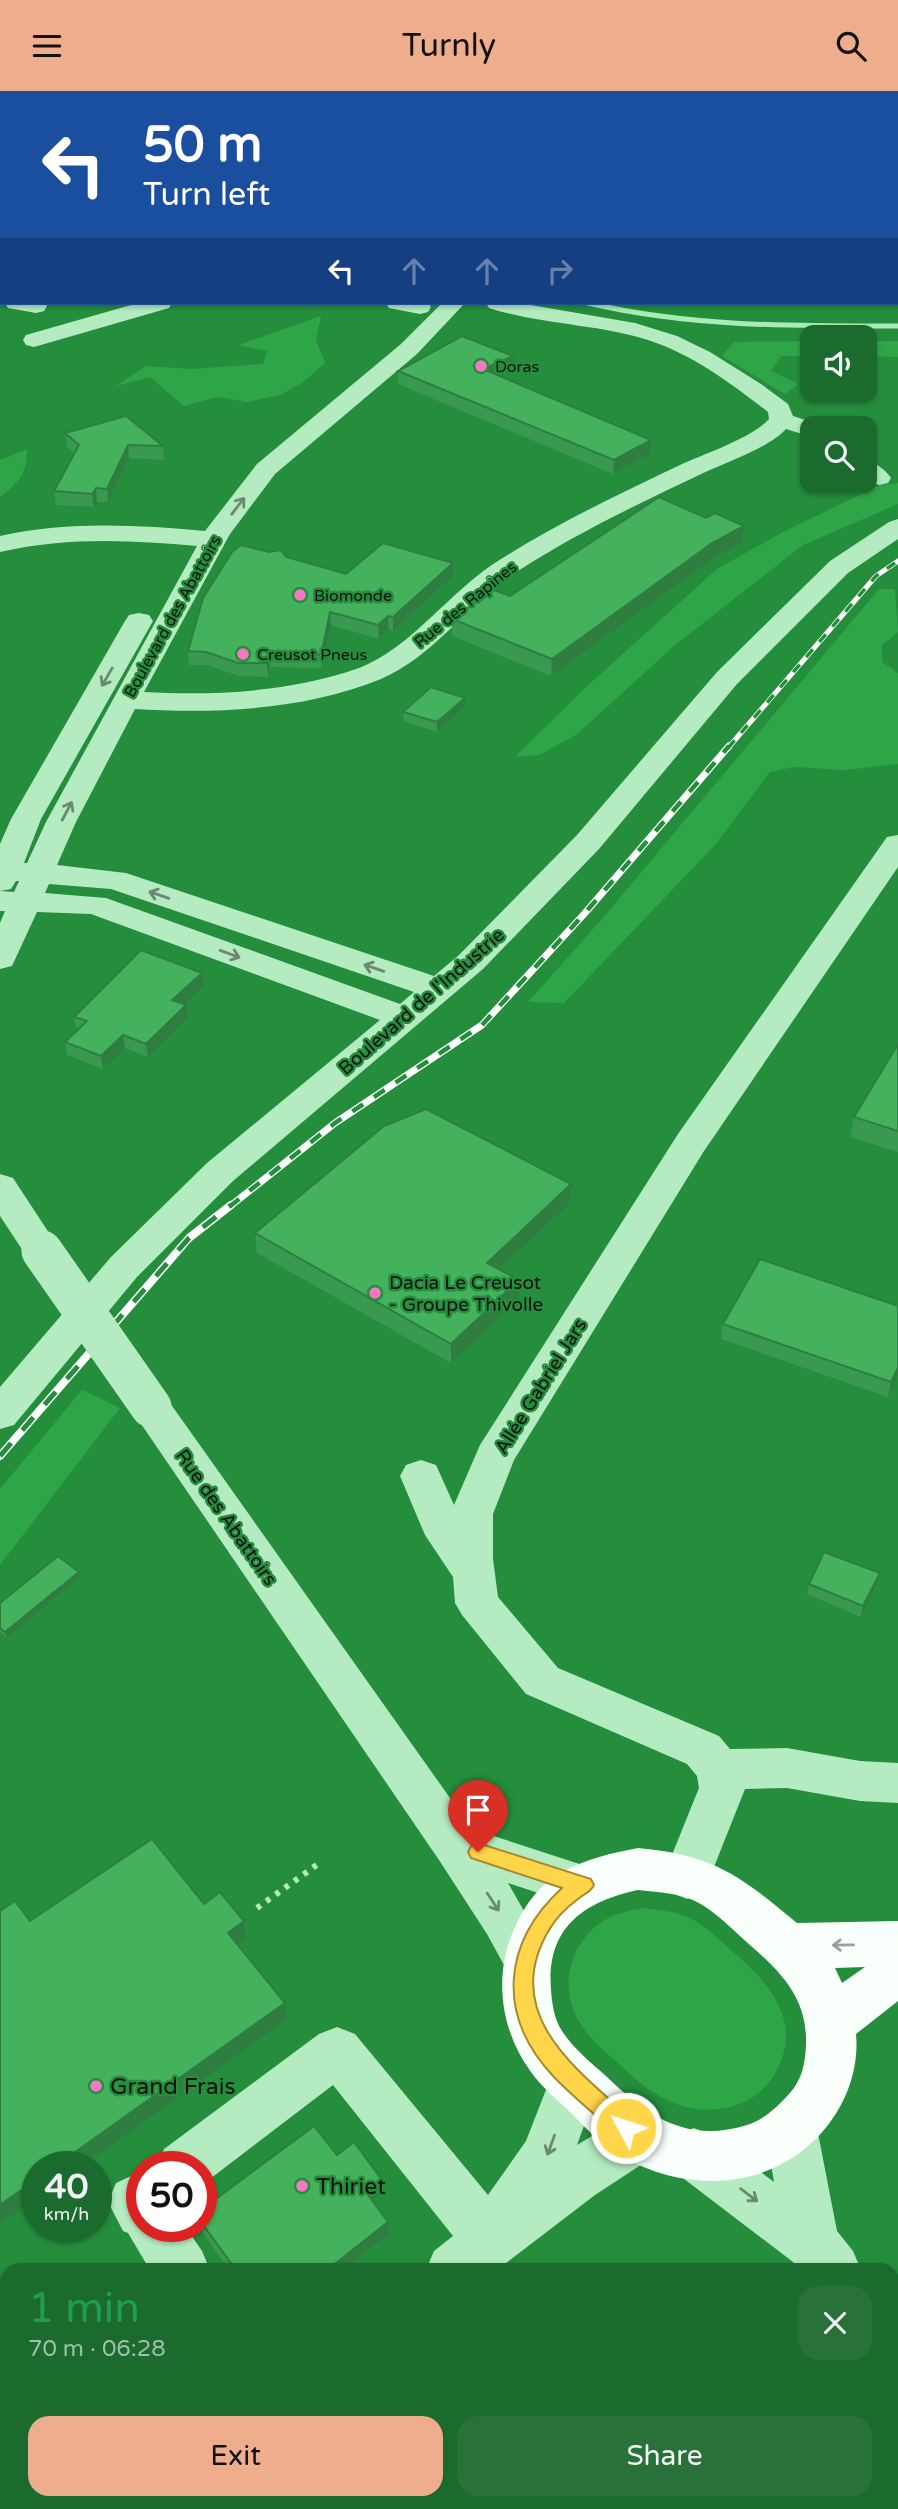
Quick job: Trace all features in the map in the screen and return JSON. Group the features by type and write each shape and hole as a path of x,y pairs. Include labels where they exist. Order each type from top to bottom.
{"main road":[{"path":"638,1869 674,1872 688,1877 708,1884 735,1901 787,1946 809,1970 826,2003 832,2037 828,2073 813,2105 791,2128 756,2149 719,2157 680,2154 638,2137 614,2119 573,2081 541,2043 527,2010 524,1976 531,1943 548,1914 573,1891 604,1876 638,1869"},
{"path":"787,1946 898,1944"},
{"path":"830,2024 875,1987 898,1976"}],"street":[{"path":"34,340 154,305"},
{"path":"334,381 413,305"},
{"path":"503,308 557,320 614,326 657,335 684,347 764,396 780,408 781,420 800,426"},
{"name":"Boulevard des Abattoirs","path":"173,560 200,538 266,469 409,349 457,315"},
{"name":"Rue des Rapines","path":"125,700 167,703 258,697 331,686 369,676 402,657 453,610 507,566 581,525 751,441 774,428 781,420"},
{"name":"Boulevard des Abattoirs","path":"5,886 37,872 125,700 200,538 208,506"},
{"name":"Boulevard de l'Industrie","path":"0,1414 124,1267 220,1172 471,962 588,842 726,678 839,567 898,527"},
{"path":"0,544 48,534 98,531 200,538"},
{"name":"Boulevard des Abattoirs","path":"0,959 5,886 32,809 147,606"},
{"path":"0,830 32,809"},
{"name":"Allée Gabriel Jars","path":"719,1769 703,1750 542,1681 477,1603 472,1514 495,1456 691,1143 898,844"},
{"path":"37,872 114,880 439,989"},
{"path":"5,886 95,905 406,1018"},
{"name":"Rue des Abattoirs","path":"0,1187 456,1845 504,1918 527,1960"},
{"path":"421,1476 446,1535 474,1574"},
{"path":"688,1877 722,1788 719,1769 787,1768 860,1781 898,1783"},
{"path":"456,1845 584,1885"},
{"path":"204,2151 337,2051 471,2255"},
{"path":"471,2255 547,2157 573,2081"},
{"path":"791,2128 823,2256"},
{"path":"471,2255 576,2176 638,2137"},
{"path":"694,2154 823,2256"},
{"path":"163,2242 178,2263"}],"path":[{"path":"257,1908 318,1864"}],"shaded area":[{"path":"321,316 316,341 325,363 302,383 280,395 247,402 218,397 184,406 150,377 116,386 146,366 191,369 263,364 267,351 238,345"},
{"path":"800,341 800,356 781,356 771,371 798,384 785,394 722,356 734,342"},
{"path":"877,341 898,341 898,357 877,356"},
{"path":"27,449 21,477 0,497 0,460"},
{"path":"898,483 898,504 803,545 674,646 576,735 539,755 515,757 585,688 717,569 785,531 863,493 877,493 877,486"},
{"path":"879,589 895,589 898,632 882,645 882,662 898,673 898,764 846,770 794,767 770,772 716,844 564,1003 528,1002 602,919"},
{"path":"82,1390 120,1408 0,1565 0,1489"},
{"path":"643,1908 679,1914 701,1924 757,1974 777,2001 786,2032 785,2048 771,2080 760,2092 747,2100 716,2109 685,2107 671,2102 632,2076 593,2040 580,2023 570,1997 569,1983 570,1970 580,1945 588,1934 604,1921 620,1913"}],"building":[{"path":"462,336 513,356 483,369 651,440 614,460 398,371"},
{"path":"126,416 163,446 128,445 107,489 96,488 92,494 54,491 79,445 65,433"},
{"path":"659,497 706,518 715,513 744,526 712,543 552,659 452,619 494,590 510,596"},
{"path":"383,543 453,563 393,617 388,616 378,625 330,612 321,655 269,654 267,663 238,663 206,652 188,651 203,598 232,552 241,545 269,552 281,550 286,557 346,574"},
{"path":"431,687 465,698 437,722 403,712"},
{"path":"141,950 202,973 172,1000 186,1005 146,1044 123,1035 101,1056 65,1042 87,1021 74,1017"},
{"path":"898,1044 898,1131 854,1117"},
{"path":"426,1109 571,1184 487,1263 519,1280 451,1344 255,1233 384,1126"},
{"path":"760,1259 898,1306 898,1368 891,1382 723,1324"},
{"path":"824,1552 880,1573 863,1606 809,1584"},
{"path":"58,1556 79,1572 5,1632 0,1628 0,1603"},
{"name":"Grand Frais","path":"152,1839 204,1904 220,1892 244,1921 228,1933 285,2003 77,2151 21,2151 21,2190 0,2205 0,1911 15,1901 30,1921"},
{"name":"Thiriet","path":"314,2126 337,2155 354,2142 382,2180 366,2192 388,2222 336,2263 231,2263 216,2242 217,2198"}],"waterway":[{"path":"598,305 703,321 898,326"}],"railway":[{"path":"728,748 876,576 898,561"},
{"path":"229,1207 335,1123 482,1025 585,913 729,746"},
{"path":"0,1456 189,1238 231,1205"}],"place":[{"name":"Doras","path":"481,366"},
{"name":"Biomonde","path":"300,595"},
{"name":"Creusot Pneus","path":"243,654"},
{"name":"Dacia Le Creusot - Groupe Thivolle","path":"375,1293"},
{"name":"Grand Frais","path":"96,2086"},
{"name":"Thiriet","path":"302,2186"}],"route":[{"path":"478,1852 584,1885 573,1891 548,1914 531,1943 524,1976 527,2010 541,2043 561,2070 626,2128"}]}
